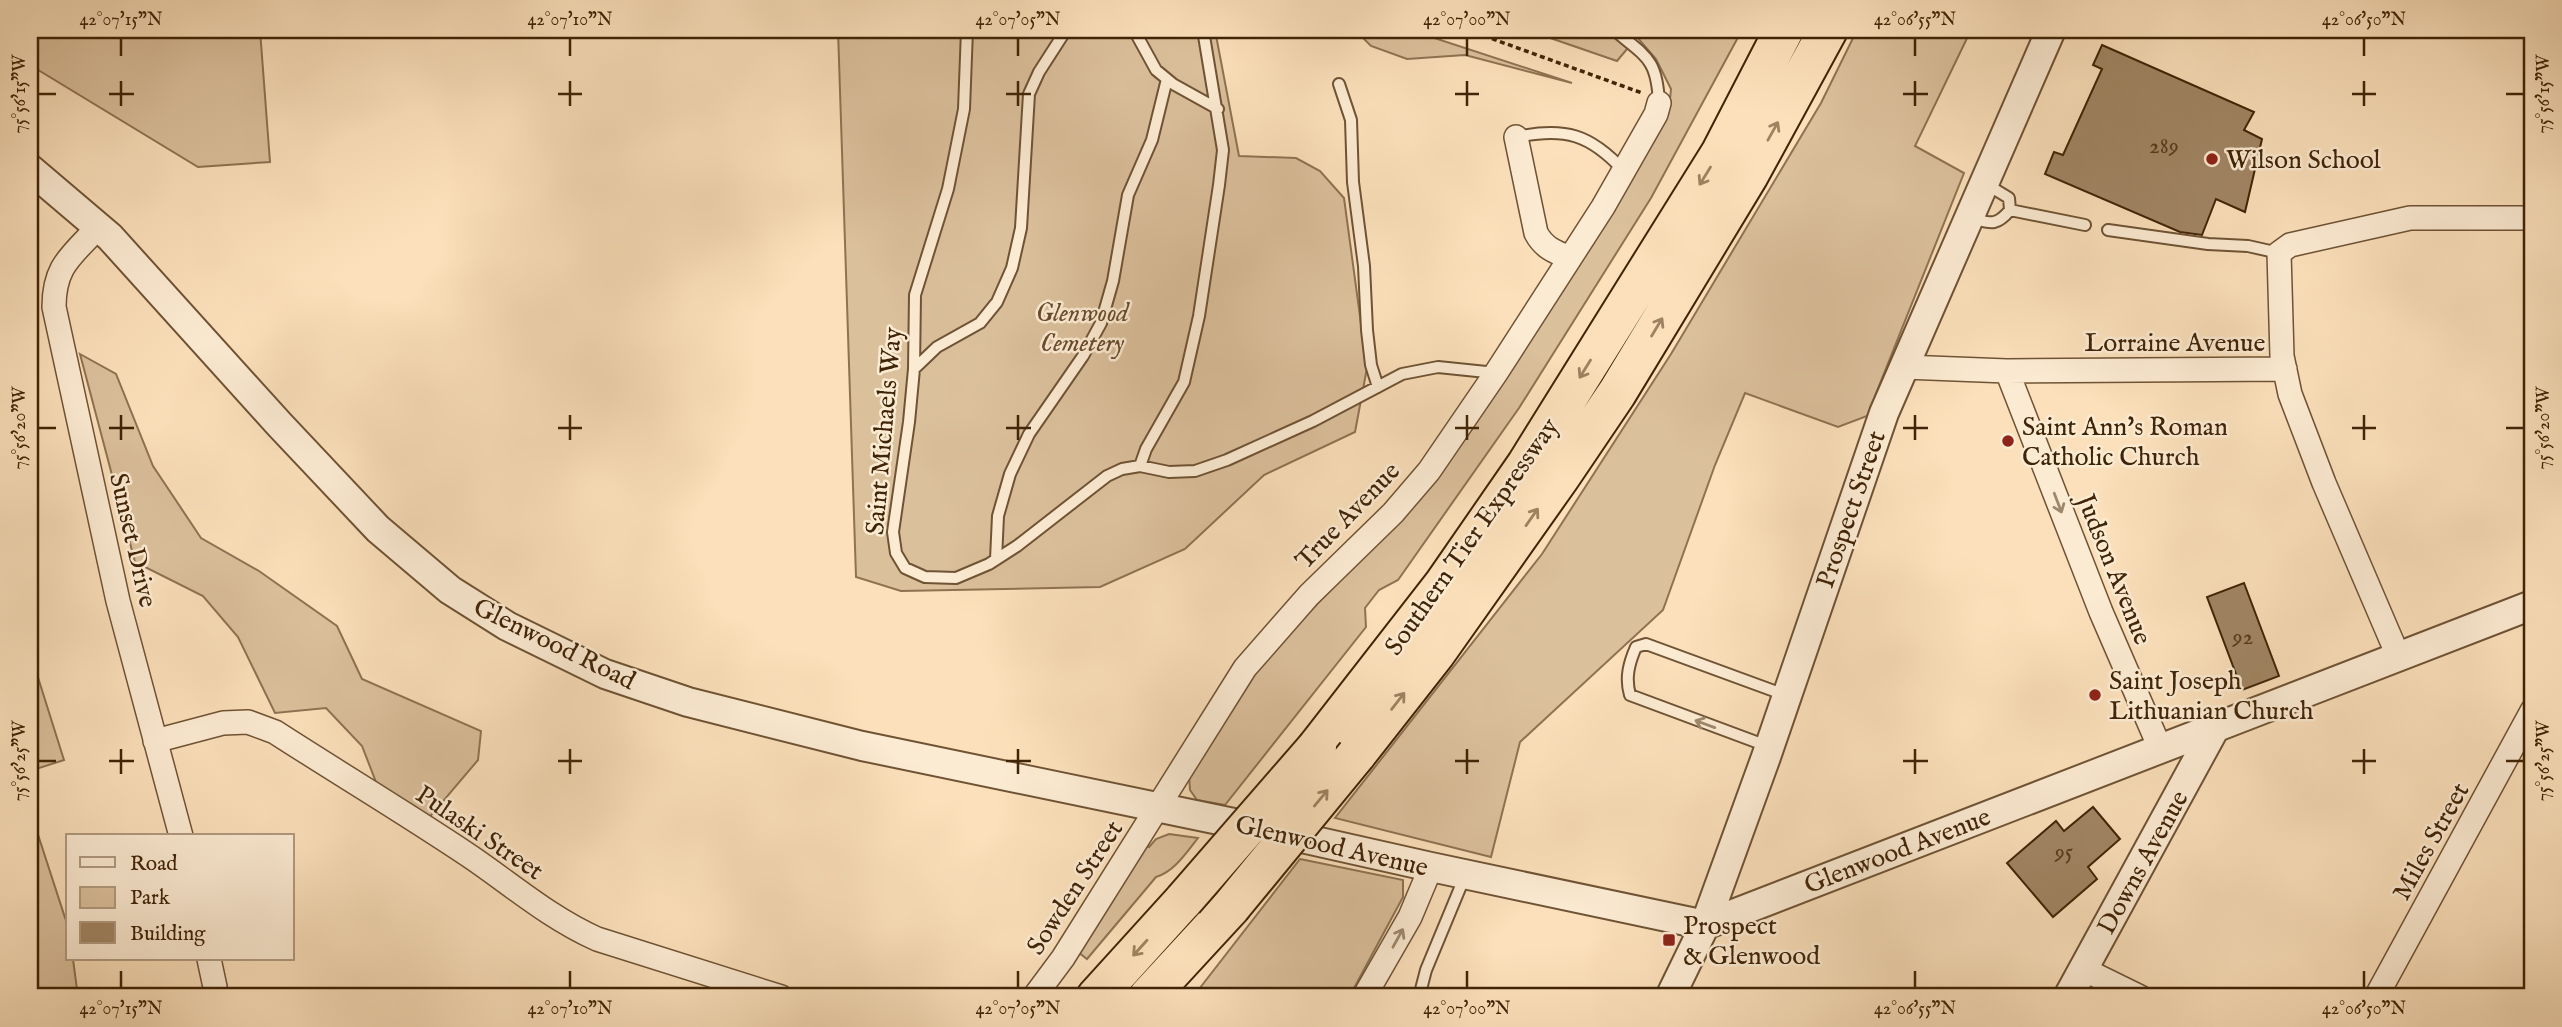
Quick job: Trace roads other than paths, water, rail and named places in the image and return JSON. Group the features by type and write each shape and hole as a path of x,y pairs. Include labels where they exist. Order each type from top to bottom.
{"highway":[{"name":"Southern Tier Expressway","path":"1096,997 1317,747 1443,585 1525,465 1721,152 1784,30"},
{"name":"Southern Tier Expressway","path":"1148,997 1231,907 1356,755 1436,653 1561,476 1617,393 1749,175 1828,30"}],"street":[{"name":"Prospect Street","path":"1670,997 1705,925 1770,747 1884,413 2051,30"},
{"name":"True Avenue","path":"1159,807 1245,668 1308,595 1394,513 1429,471 1570,258 1624,170 1656,114 1659,103"},
{"path":"1516,137 1536,233 1541,242 1551,250 1570,258"},
{"name":"Glenwood Road","path":"30,169 98,227 378,529 450,590 507,626 605,674 688,702 862,746 1159,807"},
{"path":"2285,369 2279,253 2291,245 2410,218 2532,218"},
{"name":"Sunset Drive","path":"98,227 63,265 54,285 54,307 118,601 180,834"},
{"name":"Lorraine Avenue","path":"1904,368 2285,369 2291,394 2324,483 2399,658"},
{"name":"Judson Avenue","path":"2007,370 2101,612 2160,748"},
{"name":"Glenwood Avenue","path":"1159,807 1705,925 2532,605"},
{"name":"Miles Street","path":"2376,997 2532,710"},
{"name":"Pulaski Street","path":"155,741 223,723 248,722 275,732 471,857 559,920 578,930 597,939 781,997"},
{"name":"Downs Avenue","path":"2068,997 2216,726"},
{"name":"Sowden Street","path":"1034,997 1063,958 1159,807"},
{"path":"1364,997 1410,917 1431,867"},
{"path":"209,960 215,997"},
{"path":"2083,970 2140,997"}],"lane":[{"name":"Saint Michaels Way","path":"967,30 964,109 948,189 915,295 914,369 893,532 896,553 905,568 925,577 956,578 1017,546 1107,476 1122,469 1140,467 1169,472 1195,471 1227,460 1313,421 1402,374 1438,367 1496,373"},
{"path":"914,369 937,347 981,323 997,302 1012,268 1021,229 1029,94 1039,72 1066,30"},
{"path":"1134,30 1156,69 1167,79 1218,108"},
{"path":"1140,467 1146,449 1184,382 1199,316 1223,150 1203,30"},
{"path":"1614,30 1649,60 1658,78 1659,103"},
{"path":"996,559 998,516 1010,474 1029,434 1083,356 1101,323 1128,195 1152,141 1167,79"},
{"path":"1339,84 1351,120 1353,182 1364,266 1367,330 1371,365 1378,387"},
{"path":"1516,137 1533,133 1568,134 1587,139 1606,152 1624,170"},
{"path":"1969,217 1996,222 2010,211 2009,198 1984,183"},
{"path":"2010,211 2085,225"},
{"path":"2108,230 2207,244 2248,246 2279,253"},
{"path":"1770,747 1630,695 1627,683 1630,660 1636,647 1646,644 1787,695"},
{"path":"1419,997 1426,970 1465,875"}],"place":[{"name":"Wilson School","path":"2212,159"},
{"name":"Saint Ann's Roman Catholic Church","path":"2008,441"},
{"name":"Saint Joseph Lithuanian Church","path":"2095,695"},
{"name":"Prospect & Glenwood","path":"1669,940"}],"park label":[{"name":"Glenwood Cemetery","path":"1082,327"}]}
